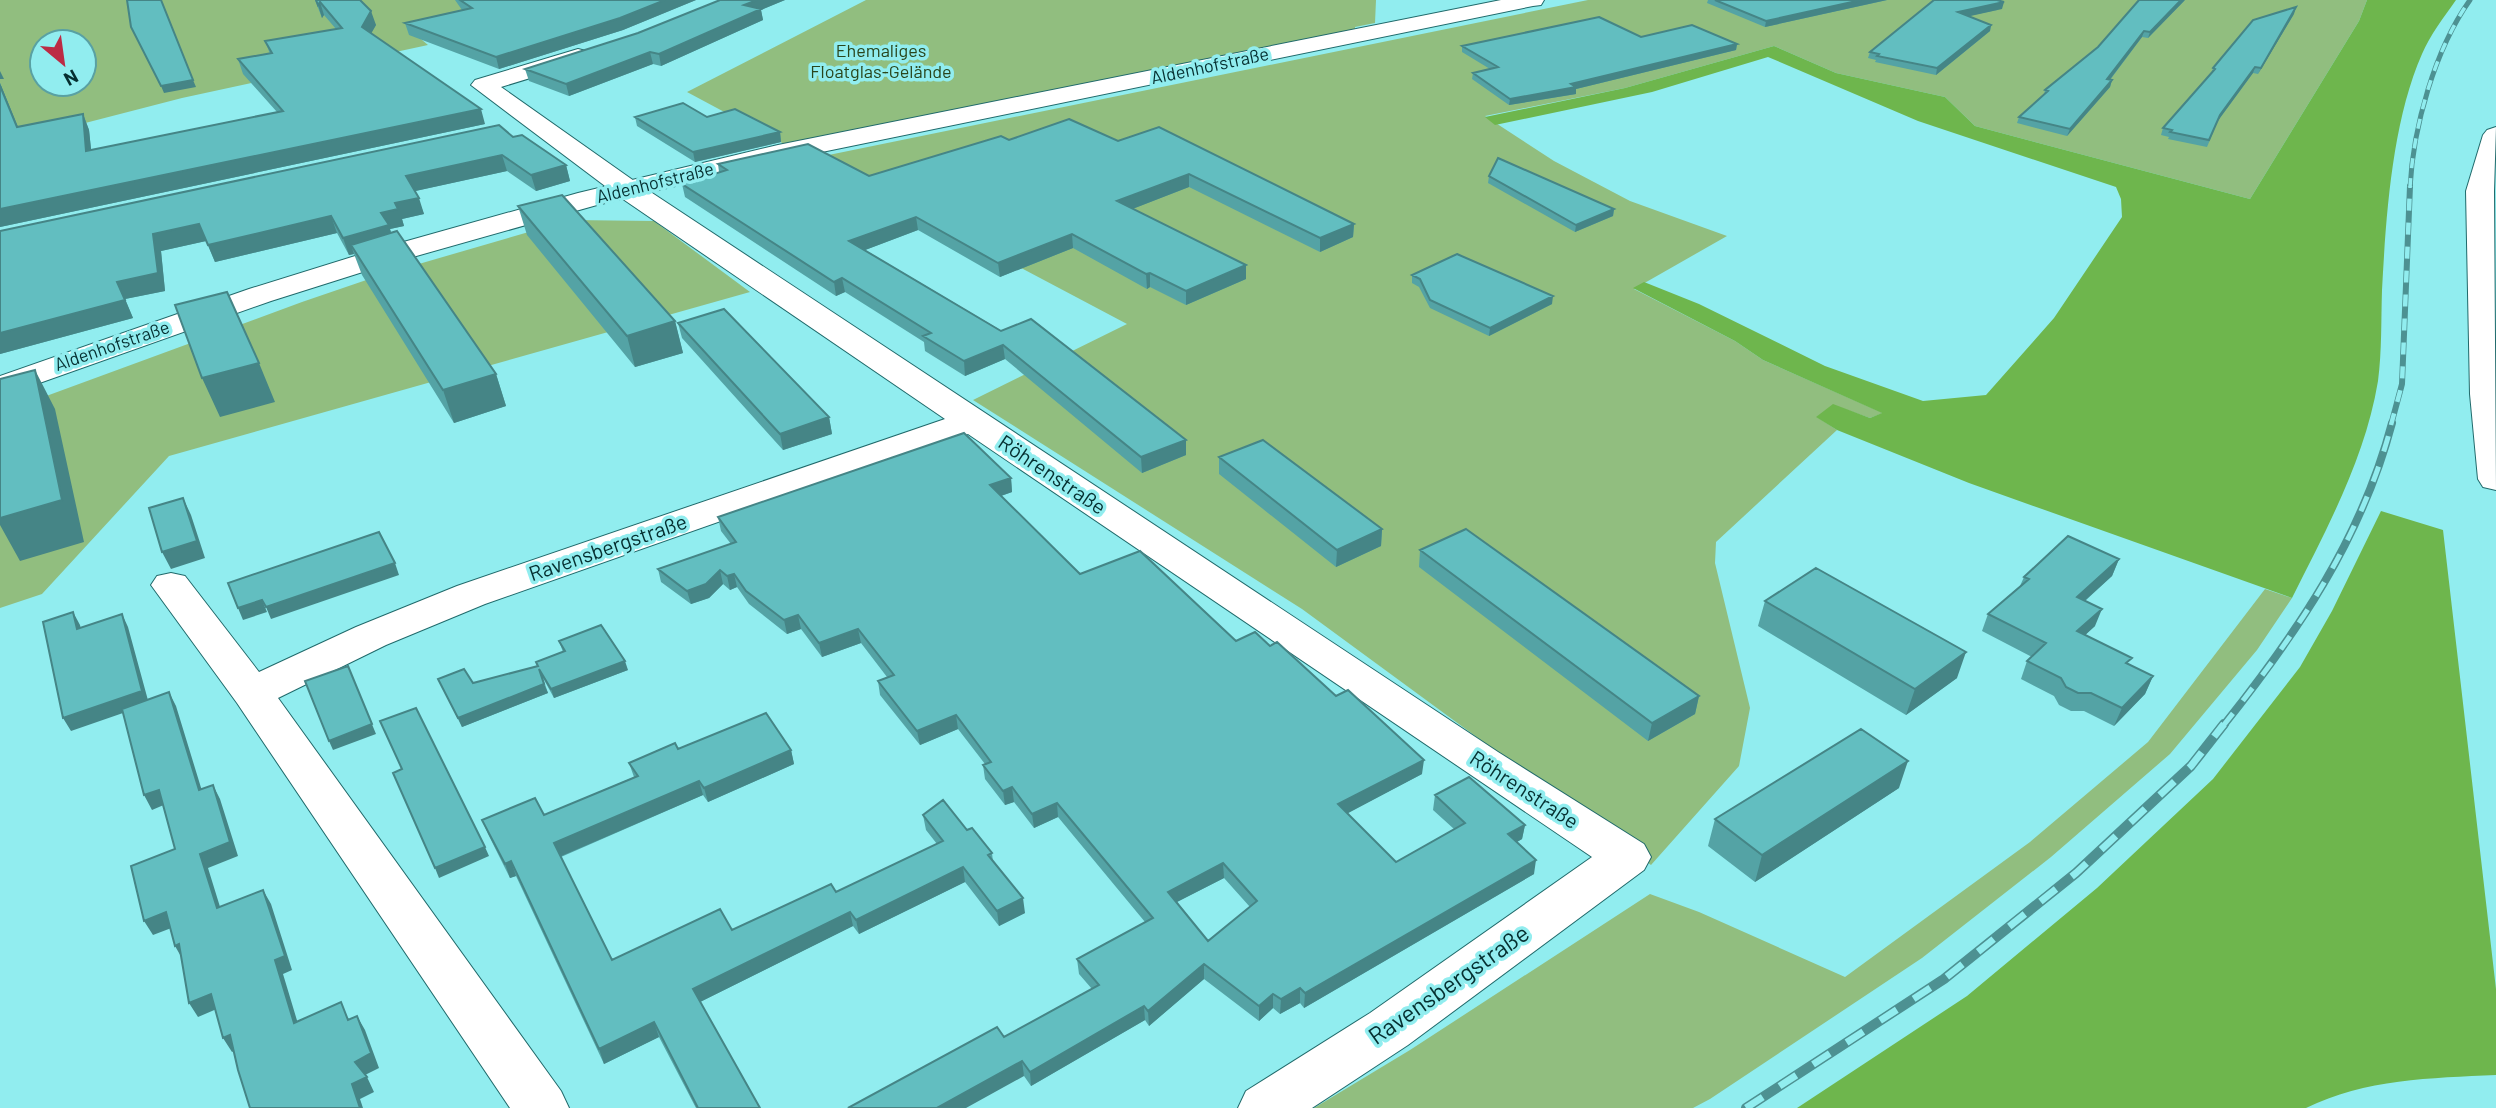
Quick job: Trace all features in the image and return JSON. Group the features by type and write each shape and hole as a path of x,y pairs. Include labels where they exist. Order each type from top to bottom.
{"main road":[{"name":"Aldenhofstraße","path":"0,387 365,261 627,189 778,153 1532,0"},
{"name":"Röhrenstraße","path":"595,50 483,85 521,127 627,189 1471,756 1627,857"},
{"path":"2496,135 2480,191 2487,394 2496,479"},
{"name":"Ravensbergstraße","path":"252,693 372,636 471,595 972,421"},
{"path":"171,585 252,693 541,1108"},
{"name":"Ravensbergstraße","path":"1266,1108 1389,1029 1627,857"}],"green space":[{"path":"0,0 525,0 408,28 428,45 182,98 0,145"},
{"name":"Ehemaliges Floatglas-Gelände","path":"866,0 1376,0 1375,23 1355,27 1355,30 786,145 687,92"},
{"path":"1588,0 2367,0 2359,21 2250,199 1975,126 1945,97 1836,73 1774,46 1625,88 1485,116 1554,161 1630,201 1727,236 1634,289 1735,341 1763,360 1883,413 1870,418 1833,405 1817,417 1837,430 1716,542 1715,563 1750,708 1739,766 1651,865 1302,609 973,400 1127,324 814,158"},
{"path":"2367,0 2456,0 2422,54 2397,139 2386,231 2378,381 2372,410 2343,492 2292,598 1969,483 1837,430 1816,417 1833,404 1870,418 1882,413 1763,360 1735,341 1633,288 1644,282 1699,304 1825,366 1923,401 1986,395 2054,318 2122,217 2121,199 2116,187 1918,121 1768,57 1652,92 1495,125 1485,117 1625,88 1774,46 1836,73 1945,97 1975,126 2250,199 2359,21"},
{"path":"570,220 654,221 750,292 169,456 42,594 0,608 0,413 381,275"},
{"path":"2381,511 2443,530 2496,989 2496,1075 2423,1079 2375,1086 2328,1098 2306,1108 1797,1108 1967,996 2097,888 2213,779 2300,667 2332,611"},
{"path":"2265,589 2292,598 2257,650 2170,754 2051,857 1922,958 1710,1099 1693,1108 1314,1108 1410,1050 1650,894 1699,912 1845,977 2030,842 2148,742"}],"building":[{"path":"127,0 161,0 193,80 161,86 131,27"},
{"path":"316,0 360,0 371,11 362,27 481,109 0,209 0,86 17,127 83,114 86,151 283,111 238,59 272,53 265,41 342,28"},
{"path":"460,0 665,0 620,18 496,57 405,23 472,8"},
{"path":"720,0 757,0 744,5 761,9 659,54 650,52 566,84 525,69 638,33"},
{"path":"1715,0 1861,0 1766,21"},
{"path":"1934,0 2004,2 1958,12 1991,25 1937,68 1877,56 1879,54 1870,52"},
{"path":"2139,0 2181,0 2150,32 2144,31 2107,79 2112,80 2070,129 2019,117 2048,91 2045,90 2098,47"},
{"path":"2296,7 2261,68 2255,67 2220,115 2209,140 2170,132 2172,130 2163,128 2215,69 2213,68 2253,20"},
{"path":"1599,17 1641,37 1692,25 1737,44 1571,84 1576,87 1510,99 1473,73 1498,67 1462,46"},
{"path":"683,103 707,117 735,109 780,132 693,152 635,117"},
{"path":"1069,119 1118,141 1159,127 1354,224 1320,238 1189,174 1117,201 1246,265 1186,291 1150,273 1146,274 1072,234 998,263 916,217 849,241 1001,331 1031,319 1186,440 1141,457 1003,345 964,361 923,336 931,333 842,278 834,282 682,184 727,170 718,164 808,144 869,176 1001,136 1009,140"},
{"path":"499,125 513,137 522,135 566,165 531,175 502,155 406,176 419,198 395,203 398,209 381,213 389,225 343,238 331,216 208,245 199,224 153,234 158,273 117,282 125,300 0,333 0,231"},
{"path":"1498,158 1614,209 1576,225 1489,176"},
{"path":"562,195 675,321 627,336 518,206"},
{"path":"397,231 496,374 443,390 351,245"},
{"path":"1457,254 1553,296 1490,328 1430,300 1420,279 1412,275"},
{"path":"227,292 259,363 202,378 175,305"},
{"path":"724,309 829,417 780,434 678,323"},
{"path":"35,370 62,500 0,518 0,379"},
{"path":"964,433 1011,478 990,485 1080,574 1140,551 1236,641 1255,632 1270,646 1277,642 1336,696 1348,690 1424,760 1338,804 1396,862 1465,823 1435,795 1469,777 1525,825 1508,834 1536,860 1305,993 1300,988 1281,999 1273,994 1259,1006 1204,964 1148,1011 1144,1006 1030,1072 1022,1061 937,1108 848,1108 997,1027 1004,1037 1099,985 1077,959 1153,918 1057,803 1032,814 1012,787 1003,791 983,765 991,762 956,715 917,731 878,681 894,675 858,629 819,643 798,615 784,620 746,591 734,574 727,576 720,570 706,584 687,591 658,569 736,542 718,517","holes":["1223,863 1257,901 1208,941 1168,892"]},
{"path":"1263,440 1382,529 1337,550 1219,457"},
{"path":"183,498 197,541 162,552 149,508"},
{"path":"1466,529 1699,696 1652,723 1420,550"},
{"path":"379,532 395,563 266,607 262,600 238,608 228,583"},
{"path":"2068,536 2119,559 2077,597 2102,609 2077,631 2132,658 2126,663 2153,676 2122,708 2091,693 2078,693 2066,687 2061,678 2027,661 2046,643 1988,614 2029,579 2024,577"},
{"path":"1816,568 1966,652 1915,689 1765,601"},
{"path":"73,612 77,629 122,614 142,691 63,718 43,622"},
{"path":"601,625 625,661 551,689 539,669 544,684 458,718 438,679 464,669 473,683 538,666 536,662 565,651 559,641"},
{"path":"348,666 372,724 329,741 305,681"},
{"path":"169,692 199,790 213,785 230,842 200,854 217,908 263,890 285,956 275,960 294,1023 341,1002 348,1020 357,1016 371,1053 355,1062 367,1077 352,1084 360,1108 250,1108 230,1035 223,1038 211,994 189,1003 179,944 175,946 166,912 144,921 131,866 175,849 159,790 144,795 122,709"},
{"path":"416,708 485,847 435,868 393,773 402,769 380,721"},
{"path":"766,713 791,750 704,788 699,781 554,843 612,960 720,909 732,930 831,884 836,892 943,841 923,815 943,800 967,830 972,828 992,853 988,855 1023,898 997,911 963,867 856,920 850,912 693,989 760,1108 698,1108 654,1022 599,1049 511,861 505,864 482,820 535,798 544,815 638,776 629,763 675,743 678,749"},
{"path":"1861,729 1908,761 1762,855 1715,819"}],"railway":[{"path":"2410,188 2416,140 2428,90 2446,41 2470,0"},
{"path":"2391,425 2402,384 2410,186"},
{"path":"2223,726 2276,656 2324,584 2363,507 2392,423"},
{"path":"1746,1108 1944,979 2076,873 2191,766 2224,724"}]}
